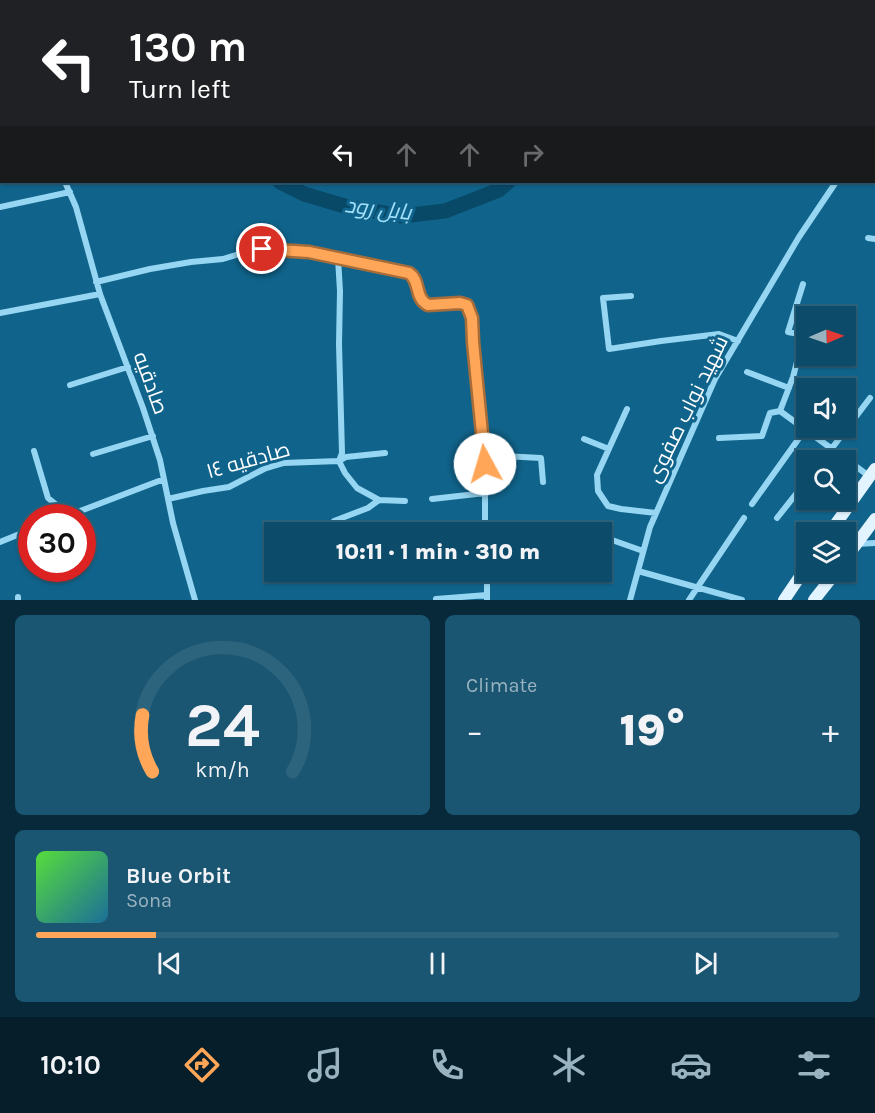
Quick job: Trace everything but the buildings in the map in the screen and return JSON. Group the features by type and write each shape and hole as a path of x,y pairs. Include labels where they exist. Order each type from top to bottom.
{"main road":[{"path":"837,522 872,473"},
{"path":"856,544 875,519"},
{"path":"784,600 796,582"},
{"path":"814,600 828,582"}],"street":[{"name":"صادقیه","path":"66,183 76,207 100,294 153,436 181,554 195,600"},
{"name":"شهید نواب صفوی","path":"630,600 650,527 715,379 798,237 835,183"},
{"path":"0,207 70,192"},
{"path":"96,282 150,269 191,262 223,260 262,249 309,252 412,274 424,304 460,303 467,305 472,318 484,455 485,522"},
{"path":"338,258 342,453 339,461 357,488 379,500 405,501"},
{"path":"780,411 793,377 804,335 788,332 803,284"},
{"path":"0,313 100,294"},
{"path":"631,296 603,297 609,350 719,334 738,341"},
{"path":"70,385 128,367"},
{"path":"747,372 789,388"},
{"path":"832,449 870,398"},
{"path":"627,409 597,475 598,491 608,506 656,513"},
{"path":"719,438 762,436 770,413 780,411 796,421"},
{"path":"93,454 153,436"},
{"path":"752,504 799,438"},
{"path":"818,438 872,473"},
{"path":"584,439 609,449"},
{"path":"34,451 48,498 55,504"},
{"name":"صادقيه ١٤","path":"168,499 229,487 266,468 283,463 339,461 346,457 385,453"},
{"path":"484,455 541,458 543,482"},
{"path":"96,505 164,479"},
{"path":"432,499 485,493"},
{"path":"777,518 796,494"},
{"path":"334,522 368,508 379,500"},
{"path":"689,600 744,518"},
{"path":"0,542 18,535"},
{"path":"612,540 643,551"},
{"path":"856,544 875,543"},
{"path":"638,571 742,600"},
{"path":"436,599 487,597"}],"waterway":[{"name":"بابل رود","path":"282,183 304,194 348,207 402,216 445,211 499,190 507,183"}],"route":[{"path":"262,249 309,252 409,273 417,283 420,298 424,304 464,303 467,305 472,318 485,464"}]}
